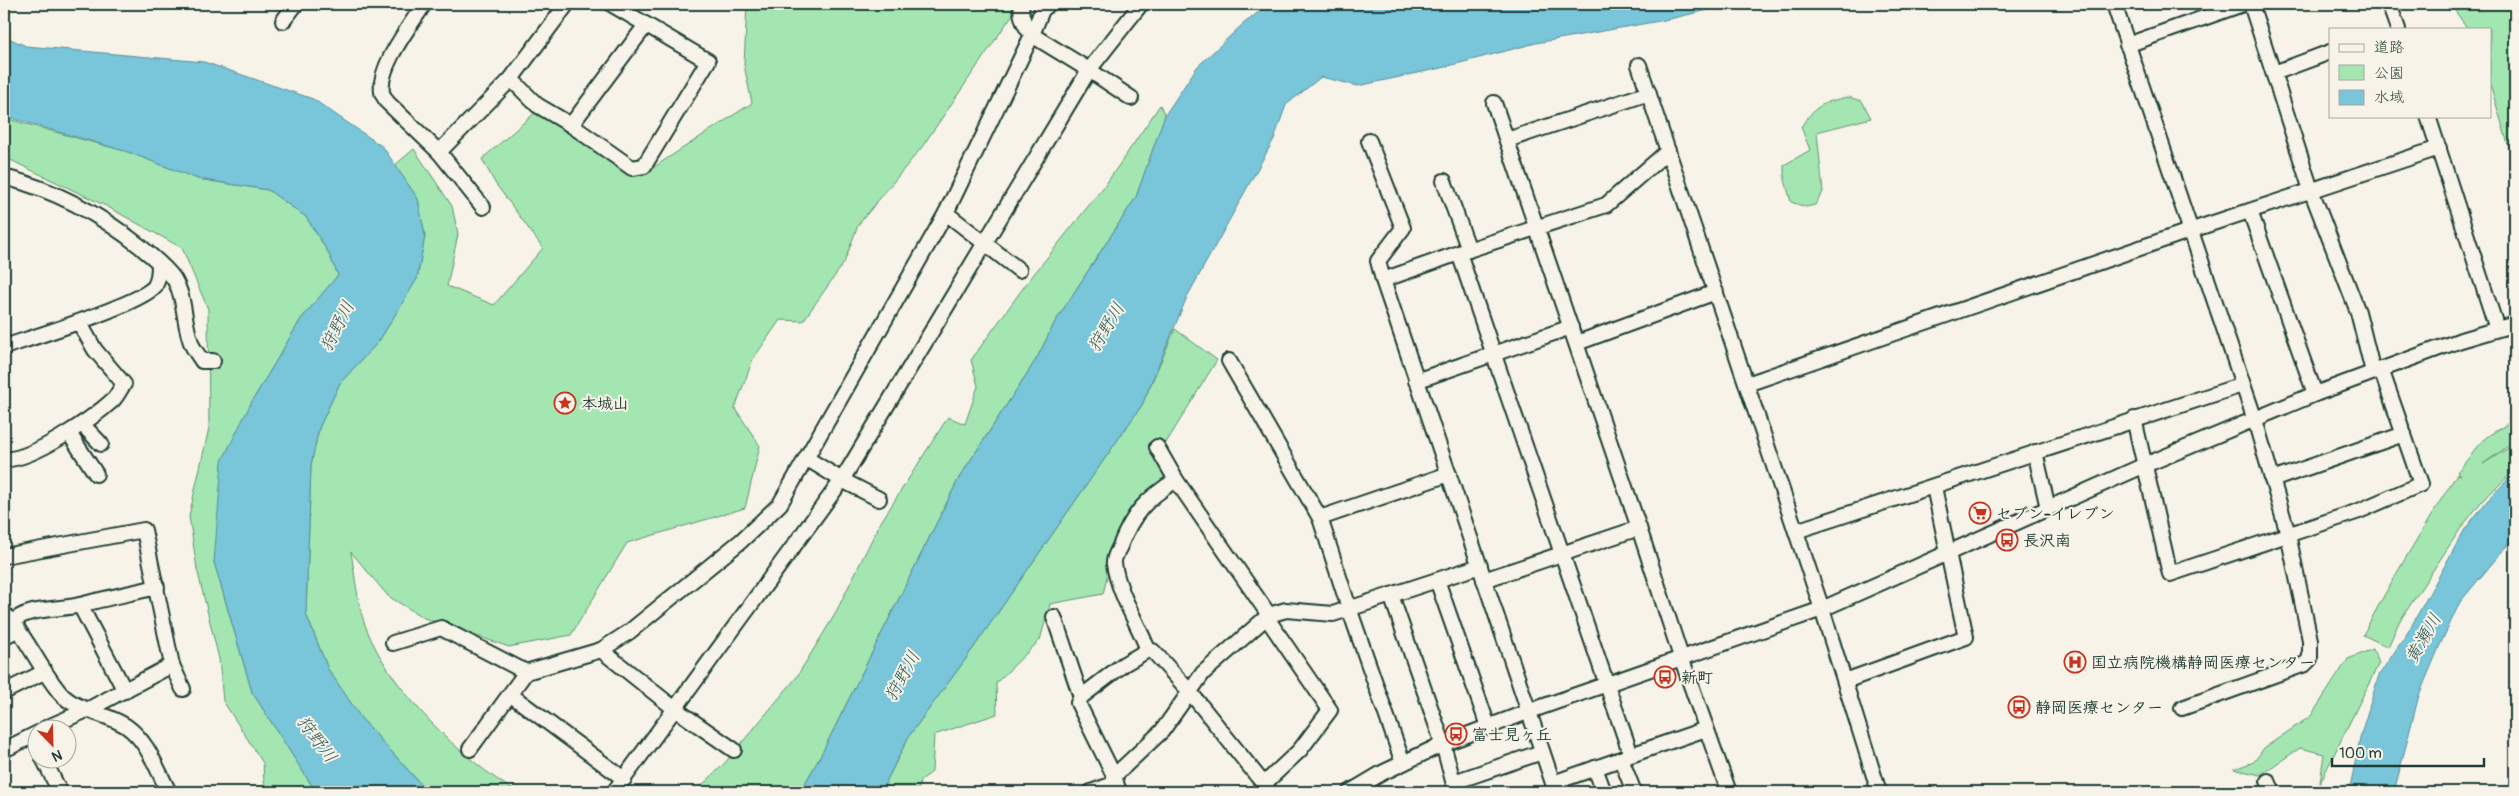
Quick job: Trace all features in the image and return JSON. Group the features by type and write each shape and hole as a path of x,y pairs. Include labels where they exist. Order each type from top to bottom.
{"street":[{"path":"283,21 296,4"},
{"path":"424,4 396,48 384,75 382,92 387,102 439,152 483,207"},
{"path":"439,152 511,79 567,4"},
{"path":"511,79 537,105 571,125 632,168 644,166 708,61 611,4"},
{"path":"1022,4 1020,9 1024,23 1032,35 1131,98"},
{"path":"470,749 526,672 601,650 629,632 770,515 780,504 946,212 1032,35 1042,10 1049,4"},
{"path":"614,792 842,480 1089,70 1141,4"},
{"path":"2114,4 2254,420 2288,534 2307,624 2310,658 2295,669 2182,708"},
{"path":"2128,45 2243,4"},
{"path":"2134,419 2170,574 2359,511 2421,484 2404,434 2377,371 2358,312 2311,190 2251,4"},
{"path":"2389,4 2397,28"},
{"path":"571,125 646,25"},
{"path":"2274,72 2329,52"},
{"path":"1639,65 1748,384 1822,609 1879,792"},
{"path":"1507,140 1648,92"},
{"path":"1494,103 1535,228 1577,343 1640,528 1681,657 1729,792"},
{"path":"2429,118 2497,329"},
{"path":"1369,141 1404,228 1378,261 1383,280 1555,787 1595,768 1706,729"},
{"path":"1748,384 2189,231 2439,148"},
{"path":"1383,280 1464,251 1606,205 1668,151"},
{"path":"4,177 30,184 88,210 111,223 159,263 173,278 180,291 192,345 202,361 213,361"},
{"path":"1444,181 1494,355 1606,685 1634,792"},
{"path":"2250,211 2315,394"},
{"path":"946,212 1020,270"},
{"path":"4,347 79,322 144,294 155,286 159,274 159,263"},
{"path":"1577,343 1716,292"},
{"path":"4,459 21,457 69,433 114,399 124,384 95,350 79,322"},
{"path":"1350,792 1404,762 1443,744 1681,657 1822,609 2048,508 2315,394 2515,324"},
{"path":"1416,381 1571,327"},
{"path":"1229,361 1320,518 1349,608 1404,762"},
{"path":"1796,531 2242,385"},
{"path":"82,424 101,444"},
{"path":"69,433 96,474"},
{"path":"2272,480 2404,434"},
{"path":"1116,784 1078,703 1081,698 1124,664 1148,650 1153,651 1190,692 1267,788 1300,750 1330,710 1271,624 1269,614 1176,480 1157,447"},
{"path":"2035,452 2048,508"},
{"path":"806,458 842,480 879,499"},
{"path":"1320,518 1449,474"},
{"path":"1148,650 1126,604 1114,562 1128,525 1139,509 1176,480"},
{"path":"1845,681 1966,637 1934,487"},
{"path":"1484,580 1562,556 1640,528"},
{"path":"4,556 144,530 172,665 183,689"},
{"path":"1091,792 1116,784 1162,731 1203,673 1269,614 1286,610 1333,614 1480,566"},
{"path":"1437,580 1488,726"},
{"path":"4,637 12,622 31,613 80,605 157,587"},
{"path":"1391,595 1443,744 1455,787 1542,752"},
{"path":"80,605 125,691"},
{"path":"1054,618 1081,698"},
{"path":"12,622 44,672 62,695 71,702 126,726 144,744 169,792"},
{"path":"393,643 441,628 526,672"},
{"path":"601,650 675,709 734,750"},
{"path":"69,718 125,691 172,665"},
{"path":"4,692 44,672"},
{"path":"511,695 624,780"},
{"path":"4,750 28,741"},
{"path":"48,768 60,792"},
{"path":"1595,768 1604,792"}],"green space":[{"path":"747,4 1017,4 1015,11 922,147 858,225 844,263 803,321 780,320 753,359 735,408 760,446 745,508 627,543 571,635 509,647 424,618 388,596 351,552 364,622 378,653 393,676 430,722 474,762 517,792 428,792 361,718 328,669 306,614 311,465 319,428 340,383 379,341 417,279 425,236 418,199 395,165 414,149 452,206 458,234 447,286 494,305 543,248 495,183 482,159 537,111 629,171 651,169 752,103 744,65"},
{"path":"2450,4 2515,4 2515,168 2492,91 2492,28 2467,28"},
{"path":"1848,97 1862,101 1871,118 1817,132 1823,192 1815,205 1806,207 1791,202 1784,176 1784,165 1810,150 1801,127 1816,109 1826,103"},
{"path":"1160,105 1165,115 1136,197 1055,322 1037,358 959,478 820,757 800,792 695,792 724,764 796,678 834,616 879,525 948,417 965,424 978,386 971,360 1026,284 1106,184"},
{"path":"4,118 128,152 198,179 268,190 306,217 328,252 338,275 301,319 251,403 214,562 252,692 316,792 268,792 264,782 263,763 223,701 219,659 197,569 189,516 209,428 208,309 182,248 106,206 4,157"},
{"path":"1175,329 1217,360 1158,456 1166,482 1111,560 1103,594 1050,604 1040,640 996,683 997,714 934,735 932,772 920,781 918,792 881,792 909,736 965,660 1142,405"},
{"path":"2515,417 2515,441 2483,464 2515,444 2515,470 2482,501 2461,528 2399,622 2388,647 2363,635 2420,534 2457,474 2460,475 2457,472 2484,439"},
{"path":"2373,649 2379,663 2320,783 2324,754 2300,748 2260,775 2234,769 2254,762 2264,748 2311,716 2348,659"}],"water":[{"name":"狩野川","path":"1269,4 1734,4 1665,20 1536,43 1441,68 1358,86 1321,77 1286,105 1274,139 1187,297 1142,405 965,660 909,736 881,792 800,792 820,757 959,478 1037,358 1055,322 1136,197 1165,115 1197,67 1243,24"},
{"name":"狩野川","path":"4,36 26,46 204,62 313,99 383,147 418,199 425,236 417,279 379,341 340,383 319,428 311,465 306,614 328,669 361,718 428,792 316,792 252,692 214,562 222,461 251,403 301,319 338,275 328,252 306,217 268,190 198,179 128,152 4,116"},
{"name":"黄瀬川","path":"2515,472 2515,536 2460,602 2419,695 2394,792 2349,792 2361,734 2379,675 2408,632 2465,529 2487,501"}],"place":[{"name":"本城山","path":"565,403"},
{"name":"セブン-イレブン","path":"1980,513"},
{"name":"長沢南","path":"2007,540"},
{"name":"国立病院機構静岡医療センター","path":"2075,662"},
{"name":"新町","path":"1665,677"},
{"name":"静岡医療センター","path":"2019,707"},
{"name":"富士見ヶ丘","path":"1456,734"}]}
